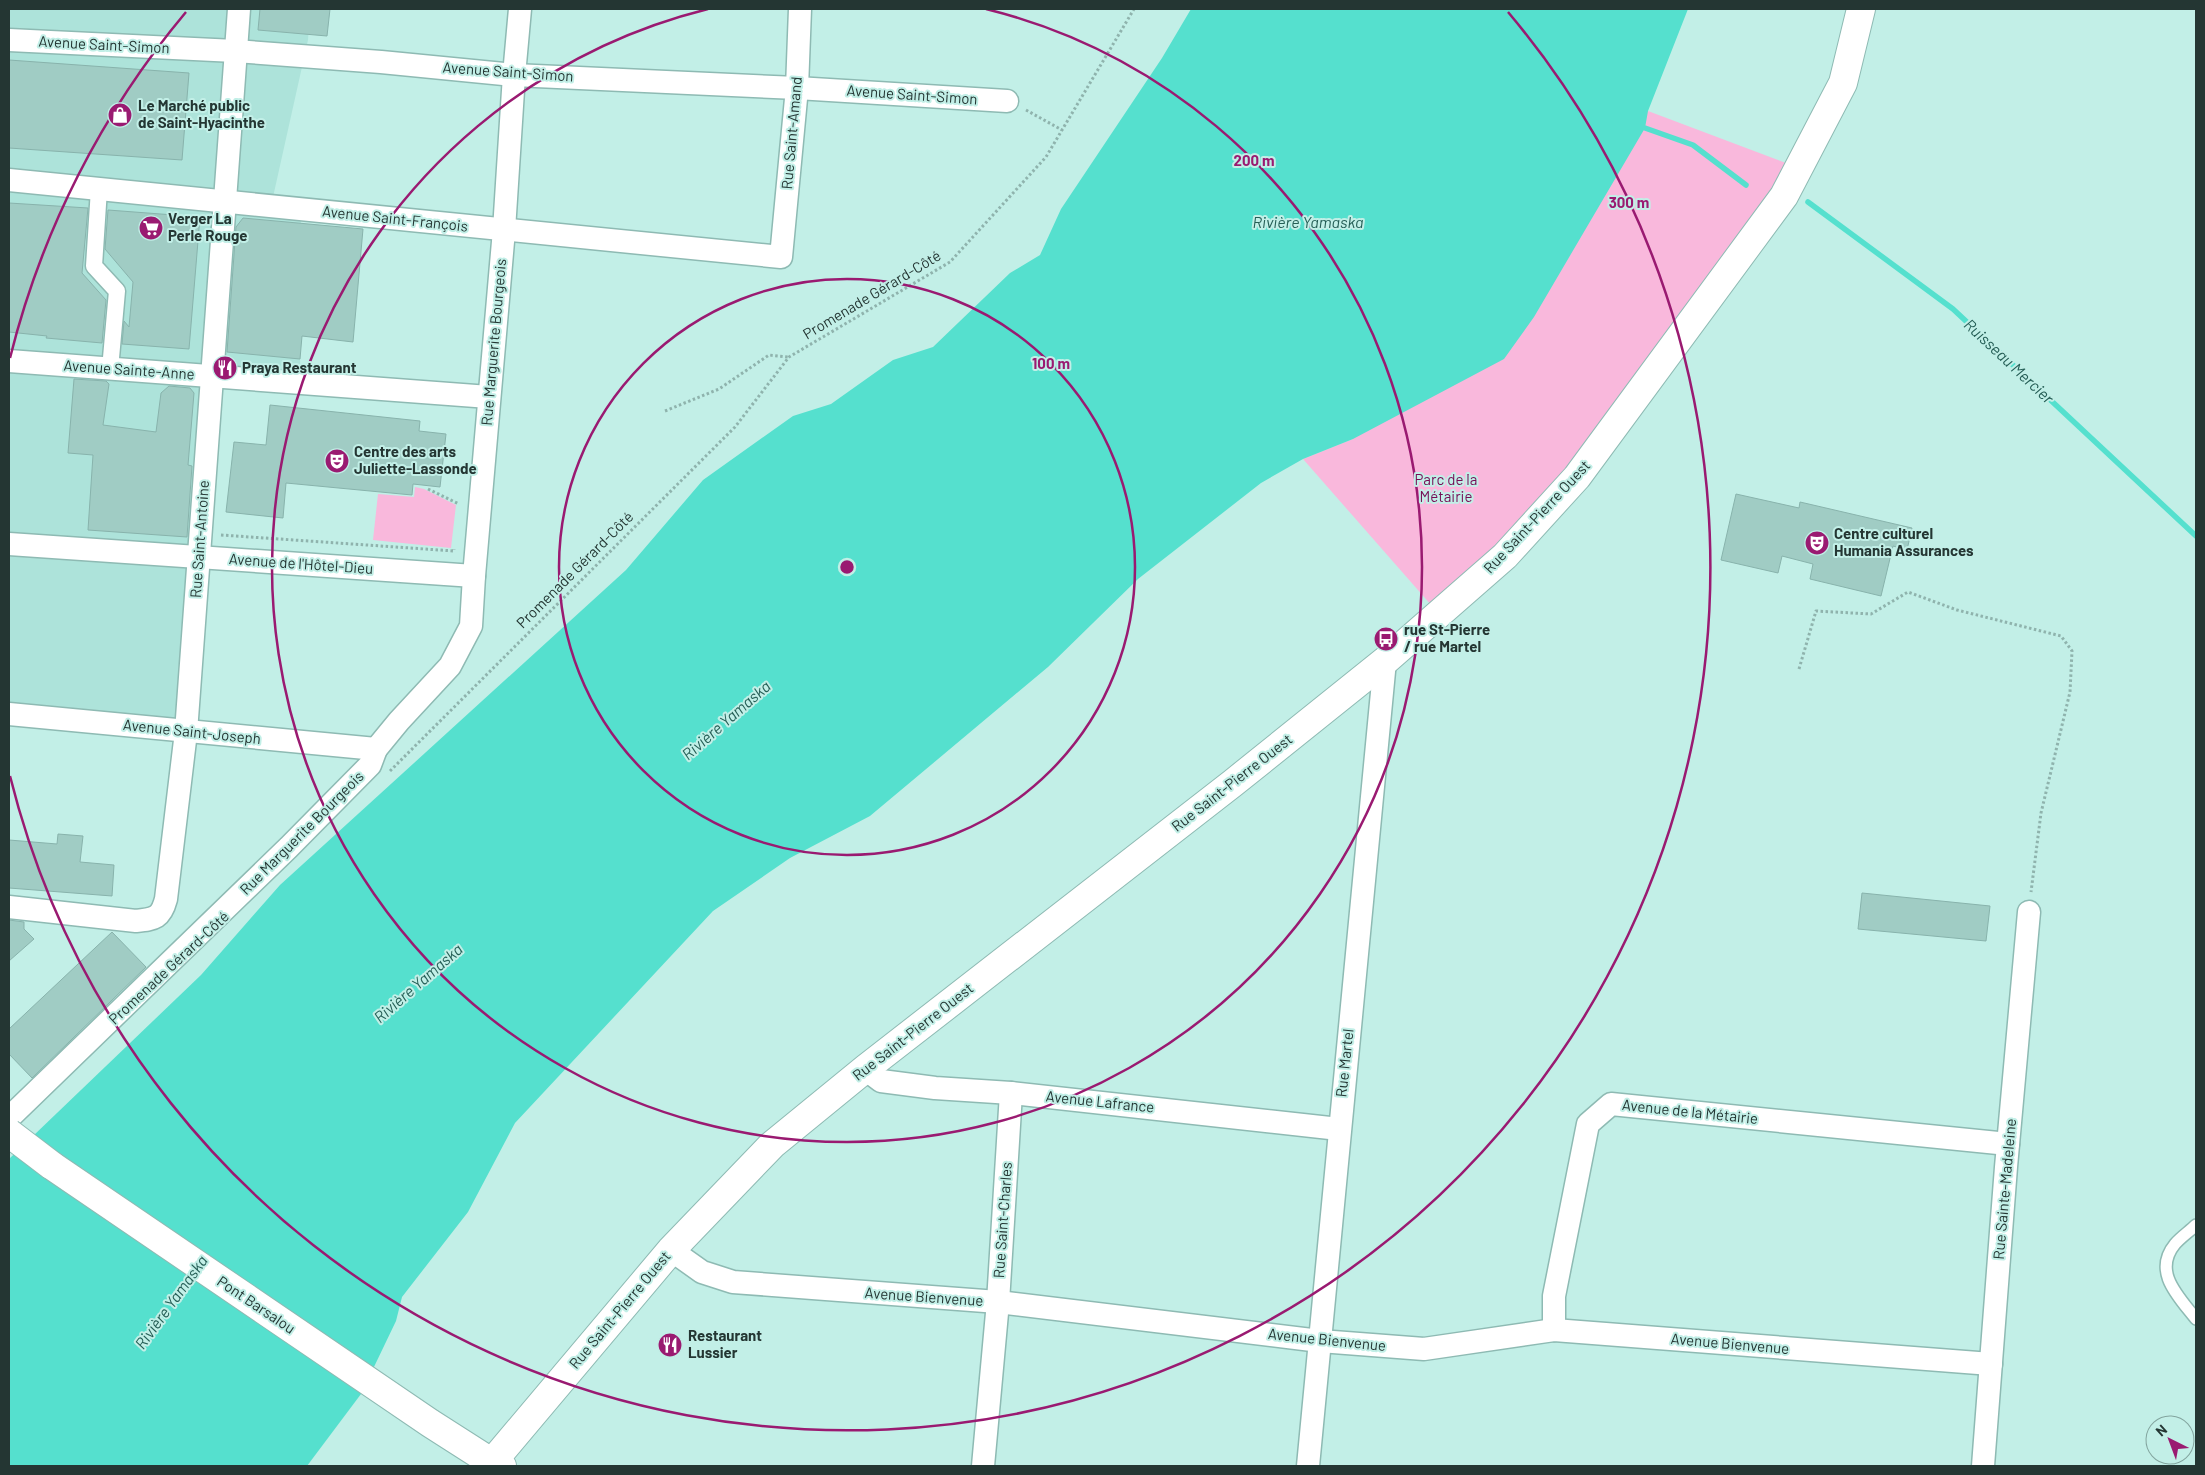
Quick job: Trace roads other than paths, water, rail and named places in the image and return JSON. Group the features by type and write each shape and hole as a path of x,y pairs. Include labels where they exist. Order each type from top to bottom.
{"street":[{"name":"Rue Saint-Antoine","path":"9,907 136,921 154,919 163,911 166,900 186,732 239,9"},
{"name":"Rue Marguerite Bourgeois","path":"9,1118 289,847 370,765 376,749 450,666 471,626 504,230 520,9"},
{"name":"Rue Saint-Amand","path":"781,257 797,88 800,9"},
{"name":"Rue Saint-Pierre Ouest","path":"494,1465 671,1250 772,1145 865,1070 1233,783 1385,660 1505,556 1577,477 1778,204 1843,83 1861,9"},
{"name":"Avenue Saint-Simon","path":"9,40 236,51 390,62 514,75 797,88 1007,101"},
{"name":"Avenue Saint-François","path":"9,180 781,257"},
{"path":"99,189 94,266 117,291 110,369"},
{"name":"Avenue Sainte-Anne","path":"9,361 490,397"},
{"name":"Avenue de l'Hôtel-Dieu","path":"9,544 474,576"},
{"name":"Rue Martel","path":"1308,1466 1385,660"},
{"name":"Avenue Saint-Joseph","path":"9,714 376,749"},
{"name":"Rue Sainte-Madeleine","path":"1983,1466 2008,1144 2029,912"},
{"name":"Avenue Lafrance","path":"865,1070 881,1081 935,1088 1011,1093 1339,1128"},
{"name":"Rue Saint-Charles","path":"983,1466 998,1302 1011,1093"},
{"name":"Avenue de la Métairie","path":"1554,1330 1554,1296 1588,1124 1611,1104 2008,1144"},
{"name":"Pont Barsalou","path":"9,1133 51,1165 494,1465"},
{"name":"Avenue Bienvenue","path":"671,1250 702,1272 733,1282 998,1302 1320,1341 1424,1349 1554,1330 1991,1364"}],"lane":[{"path":"2196,1226 2175,1244 2166,1261 2170,1287 2196,1319"}],"water":[{"name":"Rivière Yamaska","path":"1191,9 1688,9 1648,111 1645,128 1534,317 1504,359 1353,439 1303,459 1261,483 1138,579 1048,667 870,816 790,858 713,911 515,1123 468,1212 402,1297 396,1321 361,1394 307,1466 9,1466 9,1159 201,975 280,885 626,570 703,480 793,416 831,404 893,360 933,347 1010,273 1040,255 1061,209 1162,58"}],"waterway":[{"name":"Ruisseau Mercier","path":"1645,128 1693,145 1746,185"},
{"name":"Ruisseau Mercier","path":"1808,202 1953,309 2196,536"}],"place":[{"name":"Le Marché public de Saint-Hyacinthe","path":"120,115"},
{"name":"Verger La Perle Rouge","path":"151,228"},
{"name":"Praya Restaurant","path":"225,368"},
{"name":"Centre des arts Juliette-Lassonde","path":"337,461"},
{"name":"Centre culturel Humania Assurances","path":"1817,543"},
{"name":"rue St-Pierre / rue Martel","path":"1386,639"},
{"name":"Restaurant Lussier","path":"670,1345"}],"park label":[{"name":"Parc de la Métairie","path":"1446,488"}]}
